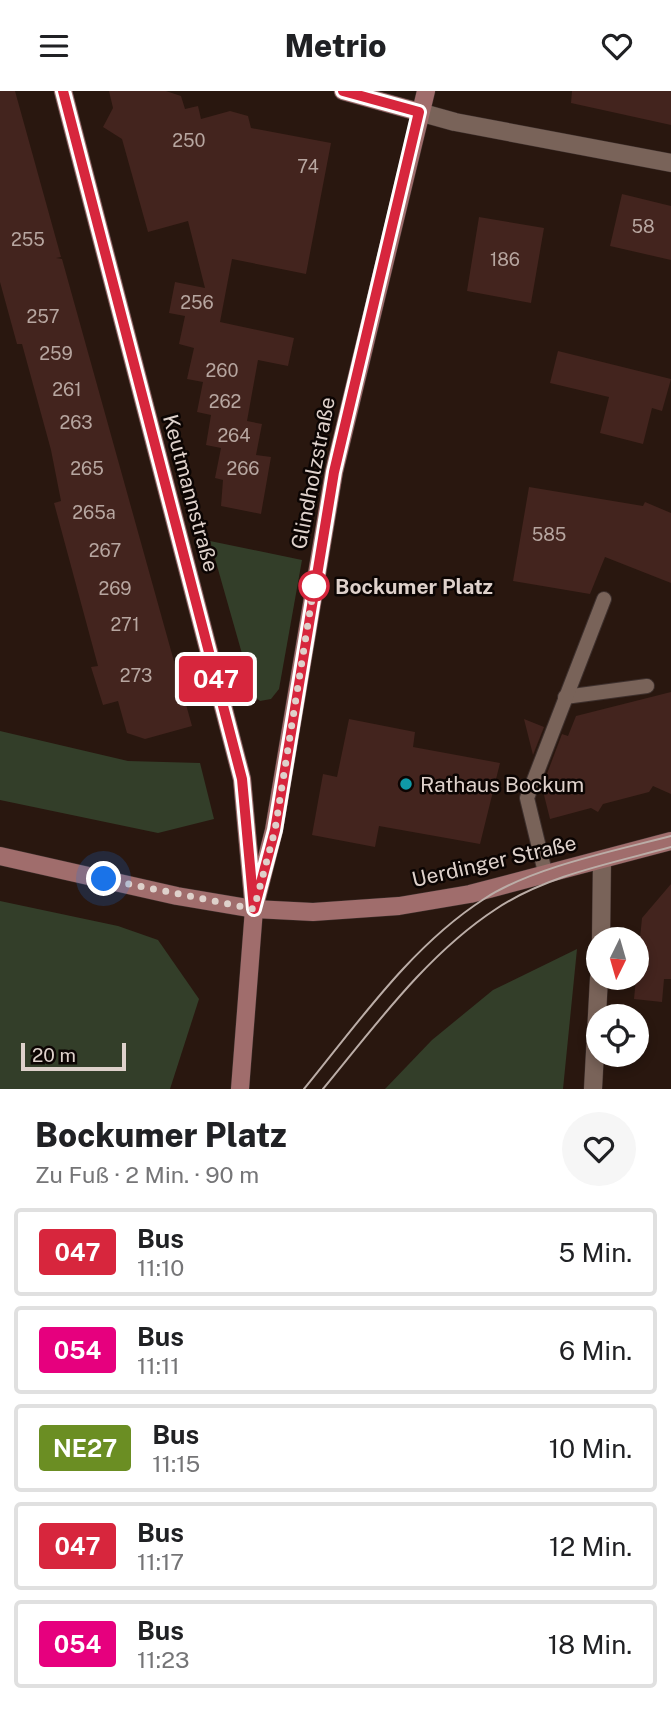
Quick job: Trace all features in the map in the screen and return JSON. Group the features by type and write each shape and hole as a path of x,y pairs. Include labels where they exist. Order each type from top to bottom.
{"street":[{"name":"Keutmannstraße","path":"63,91 242,779 254,909"},
{"path":"343,91 455,122 671,163"},
{"name":"Glindholzstraße","path":"254,909 275,830 334,472 426,91"},
{"name":"Uerdinger Straße","path":"0,856 177,896 254,909 313,912 399,906 470,894 545,872 671,841"},
{"path":"601,927 602,860"},
{"path":"240,1089 254,909"},
{"path":"593,1089 598,991"}],"lane":[{"path":"545,872 527,798 604,599"},
{"path":"565,697 647,686"}],"green space":[{"path":"210,541 302,560 279,689 271,699 260,701 254,696"},
{"path":"0,731 128,761 200,763 214,819 158,833 0,800"},
{"path":"0,901 118,926 158,940 199,999 170,1089 0,1089"},
{"path":"577,949 563,1089 385,1089 432,1040 493,990"}],"building":[{"path":"0,91 15,91 61,257 56,258 62,259 192,726 145,739 127,733 118,701 103,705 91,667 98,666 54,503 61,501 51,450 22,344 17,344 0,282"},
{"path":"109,91 166,91 181,96 185,109 198,106 201,119 230,111 248,116 251,128 331,143 306,274 232,259 220,322 294,338 288,366 258,360 247,421 262,424 256,455 271,457 261,514 221,506 223,480 215,478 221,448 206,445 211,415 197,412 203,382 187,379 194,348 179,344 185,316 169,313 175,282 205,288 188,221 148,232 122,139 103,127 113,108"},
{"path":"572,91 671,91 671,125 571,103"},
{"path":"622,194 671,206 671,260 610,246"},
{"path":"479,217 544,228 531,303 467,291"},
{"path":"558,351 671,379 662,411 652,408 643,444 600,433 609,397 550,383"},
{"path":"529,487 643,506 645,502 671,513 671,583 605,557 590,594 513,581"},
{"path":"671,692 671,794 653,786 649,792 603,804 598,812 591,808 550,819 542,787 562,734 568,736 576,716"},
{"name":"Rathaus Bockum","path":"349,719 415,732 413,747 500,763 480,844 379,826 375,847 312,835 323,774 337,777"},
{"path":"524,719 544,727 533,755"},
{"path":"671,884 671,979 664,979 662,1002 634,999 635,991 649,991 649,927 641,927 642,918"}],"tram line":[{"path":"304,1089 409,962 433,939 484,899 550,869 671,836"},
{"path":"323,1089 382,1016 425,969 447,947 496,909 558,879 671,847"}],"bus line":[{"name":"047","path":"63,91 242,779 254,909 275,830 334,472 419,112 343,91"}],"place":[{"name":"Bockumer Platz","path":"314,586"},
{"name":"Rathaus Bockum","path":"406,784"}],"route":[{"path":"104,879 177,896 254,909 275,830 314,586"}]}
